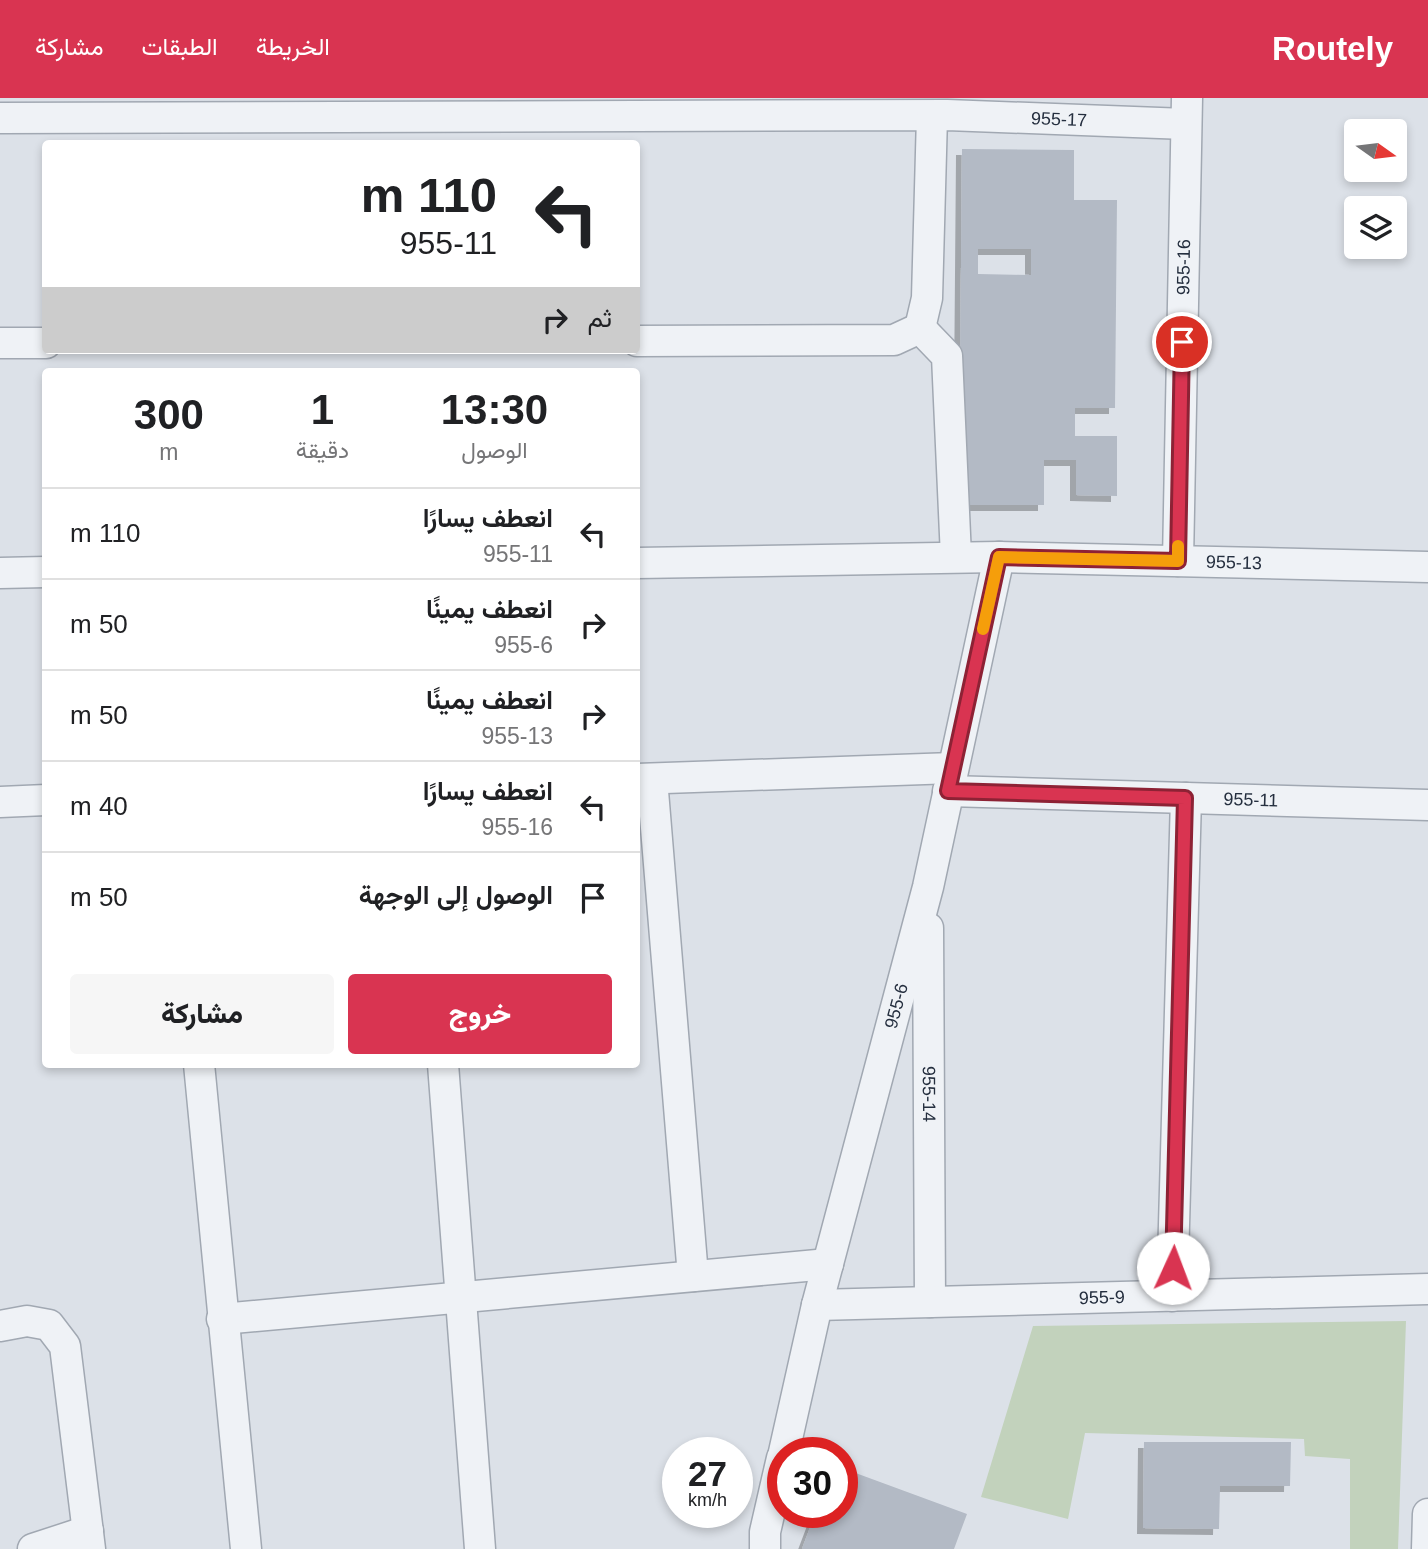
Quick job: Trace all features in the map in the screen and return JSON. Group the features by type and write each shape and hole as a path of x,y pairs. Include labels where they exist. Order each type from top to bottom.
{"street":[{"name":"955-17","path":"0,118 942,110 1187,111"},
{"path":"920,328 928,298 942,110"},
{"name":"955-16","path":"1178,561 1187,111"},
{"path":"640,341 894,340 920,328"},
{"path":"920,328 947,356 956,557"},
{"path":"0,343 42,343"},
{"name":"955-13","path":"640,563 999,557 1428,567"},
{"name":"955-6","path":"787,1437 817,1305 928,887 999,557"},
{"path":"0,573 42,572"},
{"path":"645,779 693,1276"},
{"name":"955-11","path":"645,779 951,780 1185,798 1428,805"},
{"path":"1172,1296 1185,798"},
{"path":"0,802 42,800"},
{"name":"955-14","path":"928,887 930,1302"},
{"path":"199,1068 246,1549"},
{"path":"443,1068 463,1297 480,1549"},
{"path":"222,1319 828,1264"},
{"name":"955-9","path":"817,1305 1428,1289"},
{"path":"0,1326 27,1321 49,1325 65,1346 89,1540 33,1549"},
{"path":"1427,1549 1428,1514"},
{"path":"765,1549 767,1523"}],"green space":[{"path":"1406,1321 1398,1549 1350,1549 1350,1459 1305,1456 1304,1439 1085,1433 1068,1519 981,1497 1033,1326"}],"building":[{"path":"962,149 1074,150 1074,200 1117,200 1115,408 1075,408 1075,436 1117,436 1117,496 1076,495 1076,460 1044,460 1044,505 959,505","holes":["978,249 1031,249 1031,275 978,274"]},
{"path":"1144,1442 1291,1442 1290,1486 1220,1486 1219,1529 1143,1528"},
{"path":"858,1474 967,1514 954,1549 802,1549 810,1528 858,1528"}],"slow traffic":[{"path":"983,629 999,557 1178,561 1178,546"}],"route":[{"path":"1173,1268 1185,798 948,791 999,557 1178,561 1182,342"}]}
